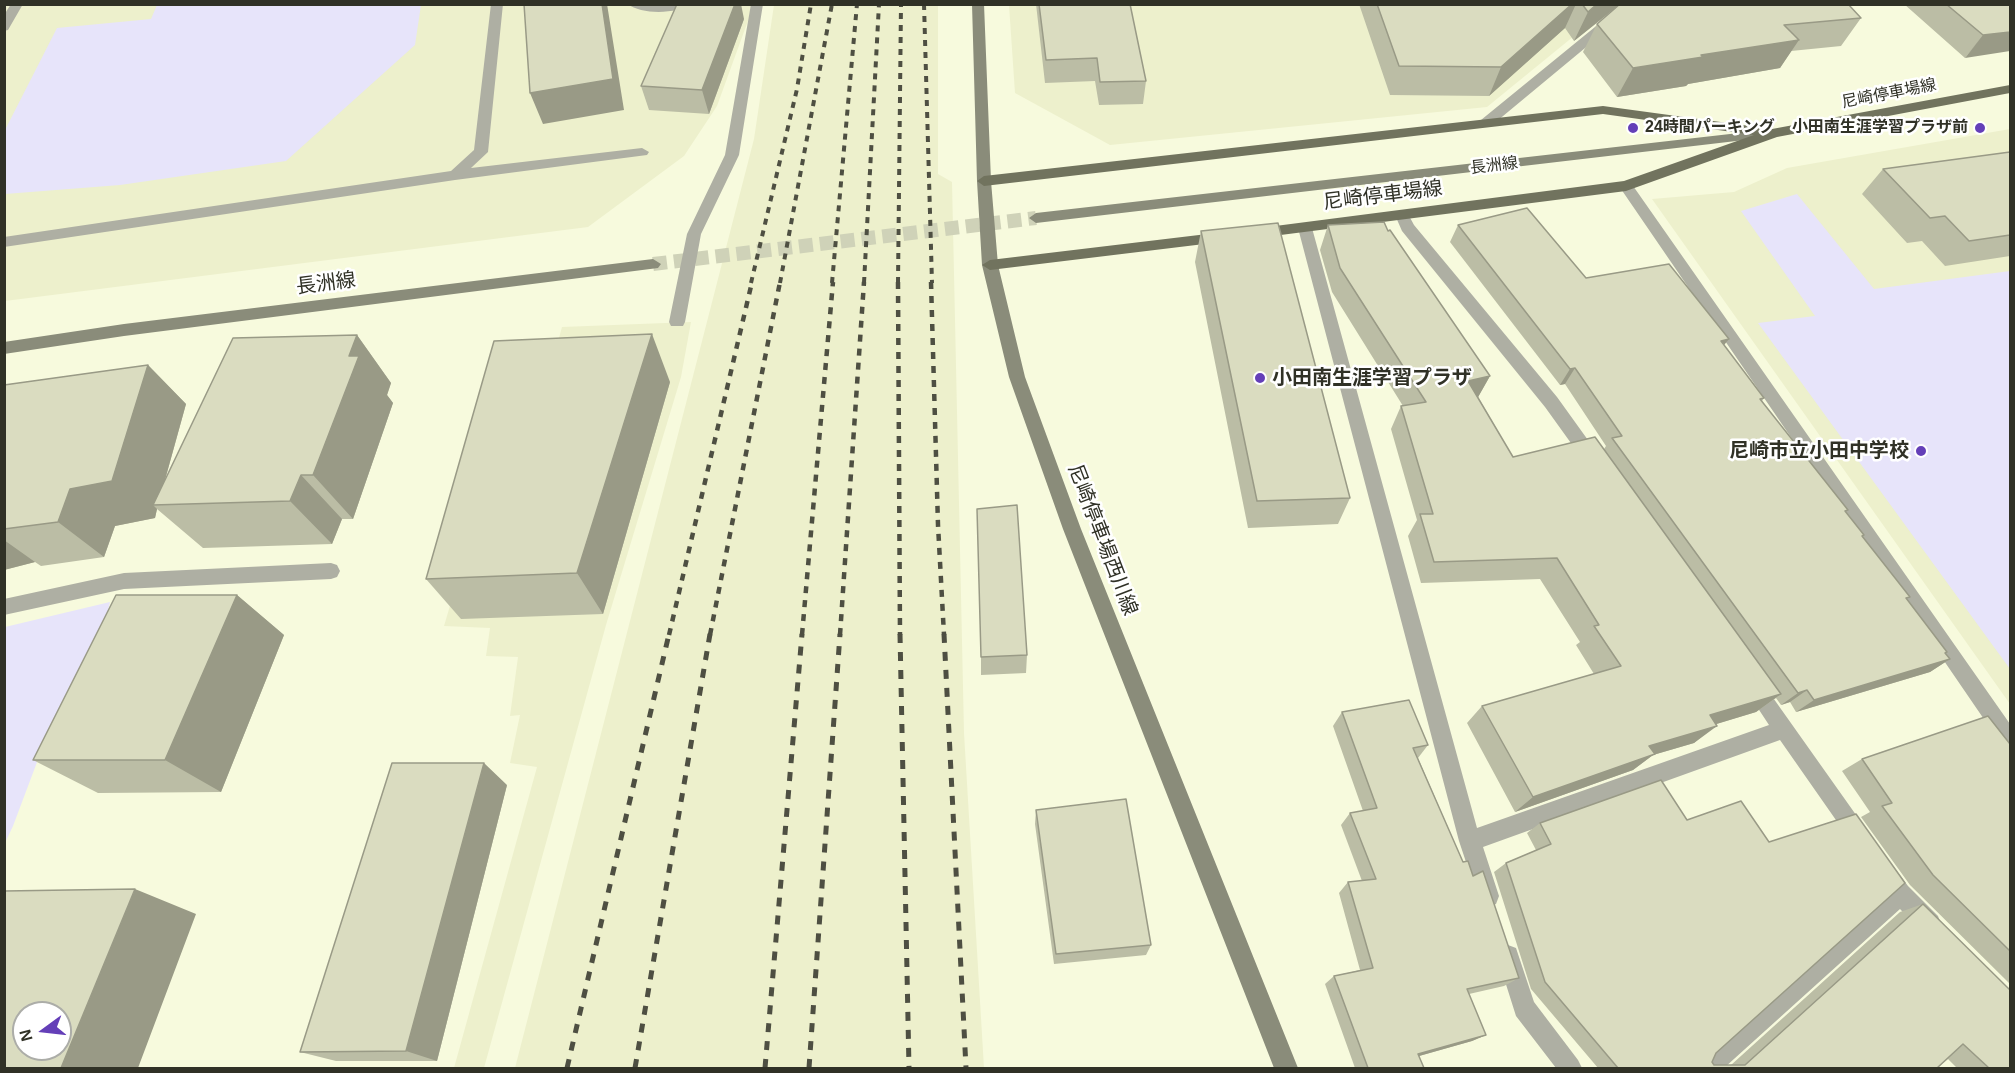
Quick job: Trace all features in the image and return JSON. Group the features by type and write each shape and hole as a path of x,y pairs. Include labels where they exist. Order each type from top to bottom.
{"main road":[{"name":"尼崎停車場線","path":"990,265 1305,228 1626,186 1774,134 2010,89"},
{"name":"尼崎停車場線","path":"984,181 1603,110 1774,134"}],"street":[{"path":"4,27 17,4"},
{"path":"634,4 646,9 685,4"},
{"path":"677,322 694,234 732,155 757,4"},
{"name":"尼崎停車場西川線","path":"978,4 984,181 990,265 1017,377 1072,530 1286,1068"},
{"path":"454,175 481,152 497,5"},
{"path":"1486,123 1623,10"},
{"name":"長洲線","path":"1036,218 1774,134"},
{"path":"4,242 454,175 642,152"},
{"path":"1626,186 2010,740"},
{"path":"1402,215 1407,227 1551,402 1606,479"},
{"path":"1305,228 1470,841 1496,919"},
{"name":"長洲線","path":"4,348 124,330 653,264"},
{"path":"4,607 124,581 332,571"},
{"path":"1743,671 1900,894 1942,936"},
{"path":"1470,841 1784,729"},
{"path":"1707,1068 1900,894"},
{"path":"1503,941 1524,1008 1570,1068"}],"shaded area":[{"path":"157,4 421,5 415,45 286,161 120,185 5,194 5,130 57,28 151,19"},
{"path":"4,5 751,5 749,18 717,106 684,156 588,227 5,301"},
{"path":"774,5 938,5 938,174 952,182 964,733 984,1068 515,1068 754,139"},
{"path":"1009,5 1612,5 1487,107 1110,145 1015,93"},
{"name":"尼崎市立小田中学校","path":"2010,129 2010,704 1652,199 1734,192 1787,168"},
{"path":"1797,194 1874,289 2010,271 2010,669 1758,323 1815,316 1741,211"},
{"path":"691,322 681,377 606,625 484,1068 454,1068 537,767 510,763 520,715 510,716 518,657 486,656 490,628 444,626 519,372 549,374 562,327"},
{"path":"110,602 101,642 51,725 5,843 5,627"}],"building":[{"path":"524,4 602,4 613,79 530,93"},
{"path":"677,4 735,4 702,90 641,86"},
{"path":"1039,4 1130,4 1146,81 1100,82 1097,58 1046,60"},
{"path":"1377,4 1572,4 1501,67 1399,66"},
{"path":"1582,4 1597,4 1588,12"},
{"path":"1620,4 1848,4 1861,18 1784,25 1799,40 1633,68 1597,24"},
{"path":"1946,4 2010,4 2010,32 1983,35"},
{"path":"2010,152 2010,235 1969,241 1945,216 1930,218 1883,169"},
{"path":"1527,208 1586,278 1669,264 1729,339 1721,341 1764,398 1760,399 1848,510 1845,511 1910,597 1906,598 1950,659 1814,700 1807,690 1798,693 1612,438 1622,436 1575,368 1570,369 1458,225"},
{"path":"1384,222 1388,231 1390,230 1490,376 1468,381 1513,457 1595,437 1781,694 1710,715 1717,726 1649,746 1655,754 1533,797 1482,706 1621,666 1594,626 1599,625 1557,558 1434,562 1420,514 1433,514 1401,406 1426,402 1340,268 1328,225"},
{"path":"1278,223 1350,498 1257,501 1201,231"},
{"path":"652,334 577,573 426,579 494,341"},
{"path":"357,335 349,356 359,356 313,475 301,475 290,501 153,505 233,338"},
{"path":"148,365 112,481 70,489 58,522 4,529 4,385"},
{"path":"1017,505 1027,655 981,657 977,509"},
{"path":"116,595 237,595 165,760 33,760"},
{"path":"1409,700 1428,745 1413,748 1463,862 1468,861 1473,876 1483,871 1519,978 1467,989 1486,1035 1418,1054 1424,1068 1368,1068 1334,976 1373,968 1348,882 1376,879 1350,813 1377,808 1342,712"},
{"path":"1988,716 2010,744 2010,951 1933,875 1882,806 1892,803 1862,759"},
{"path":"392,763 484,763 406,1051 300,1052"},
{"path":"1661,780 1687,820 1741,801 1769,842 1856,814 1905,883 1716,1053 1712,1062 1714,1065 1745,1065 1923,904 2010,990 2010,1068 1989,1068 1963,1044 1937,1068 1618,1068 1545,982 1506,863 1551,844 1540,823"},
{"path":"1126,799 1151,945 1056,954 1036,810"},
{"path":"135,889 72,1041 72,1001 12,1001 12,1061 64,1061 61,1068 4,1068 4,891"}],"tunnel":[{"path":"653,264 1036,218"}],"railway":[{"path":"751,283 797,89 811,4"},
{"path":"780,283 832,4"},
{"path":"832,283 857,4"},
{"path":"864,283 879,4"},
{"path":"898,283 901,4"},
{"path":"924,4 932,283"},
{"path":"669,635 752,282"},
{"path":"710,635 780,282"},
{"path":"802,635 833,282"},
{"path":"840,635 864,282"},
{"path":"931,282 938,525 944,635"},
{"path":"898,283 900,635"},
{"path":"567,1068 669,634"},
{"path":"635,1068 710,634"},
{"path":"765,1068 802,634"},
{"path":"809,1068 840,634"},
{"path":"900,634 909,1068"},
{"path":"944,634 966,1068"}],"place":[{"name":"24時間パーキング","path":"1633,128"},
{"name":"小田南生涯学習プラザ前","path":"1980,128"},
{"name":"小田南生涯学習プラザ","path":"1260,378"},
{"name":"尼崎市立小田中学校","path":"1921,451"}]}
